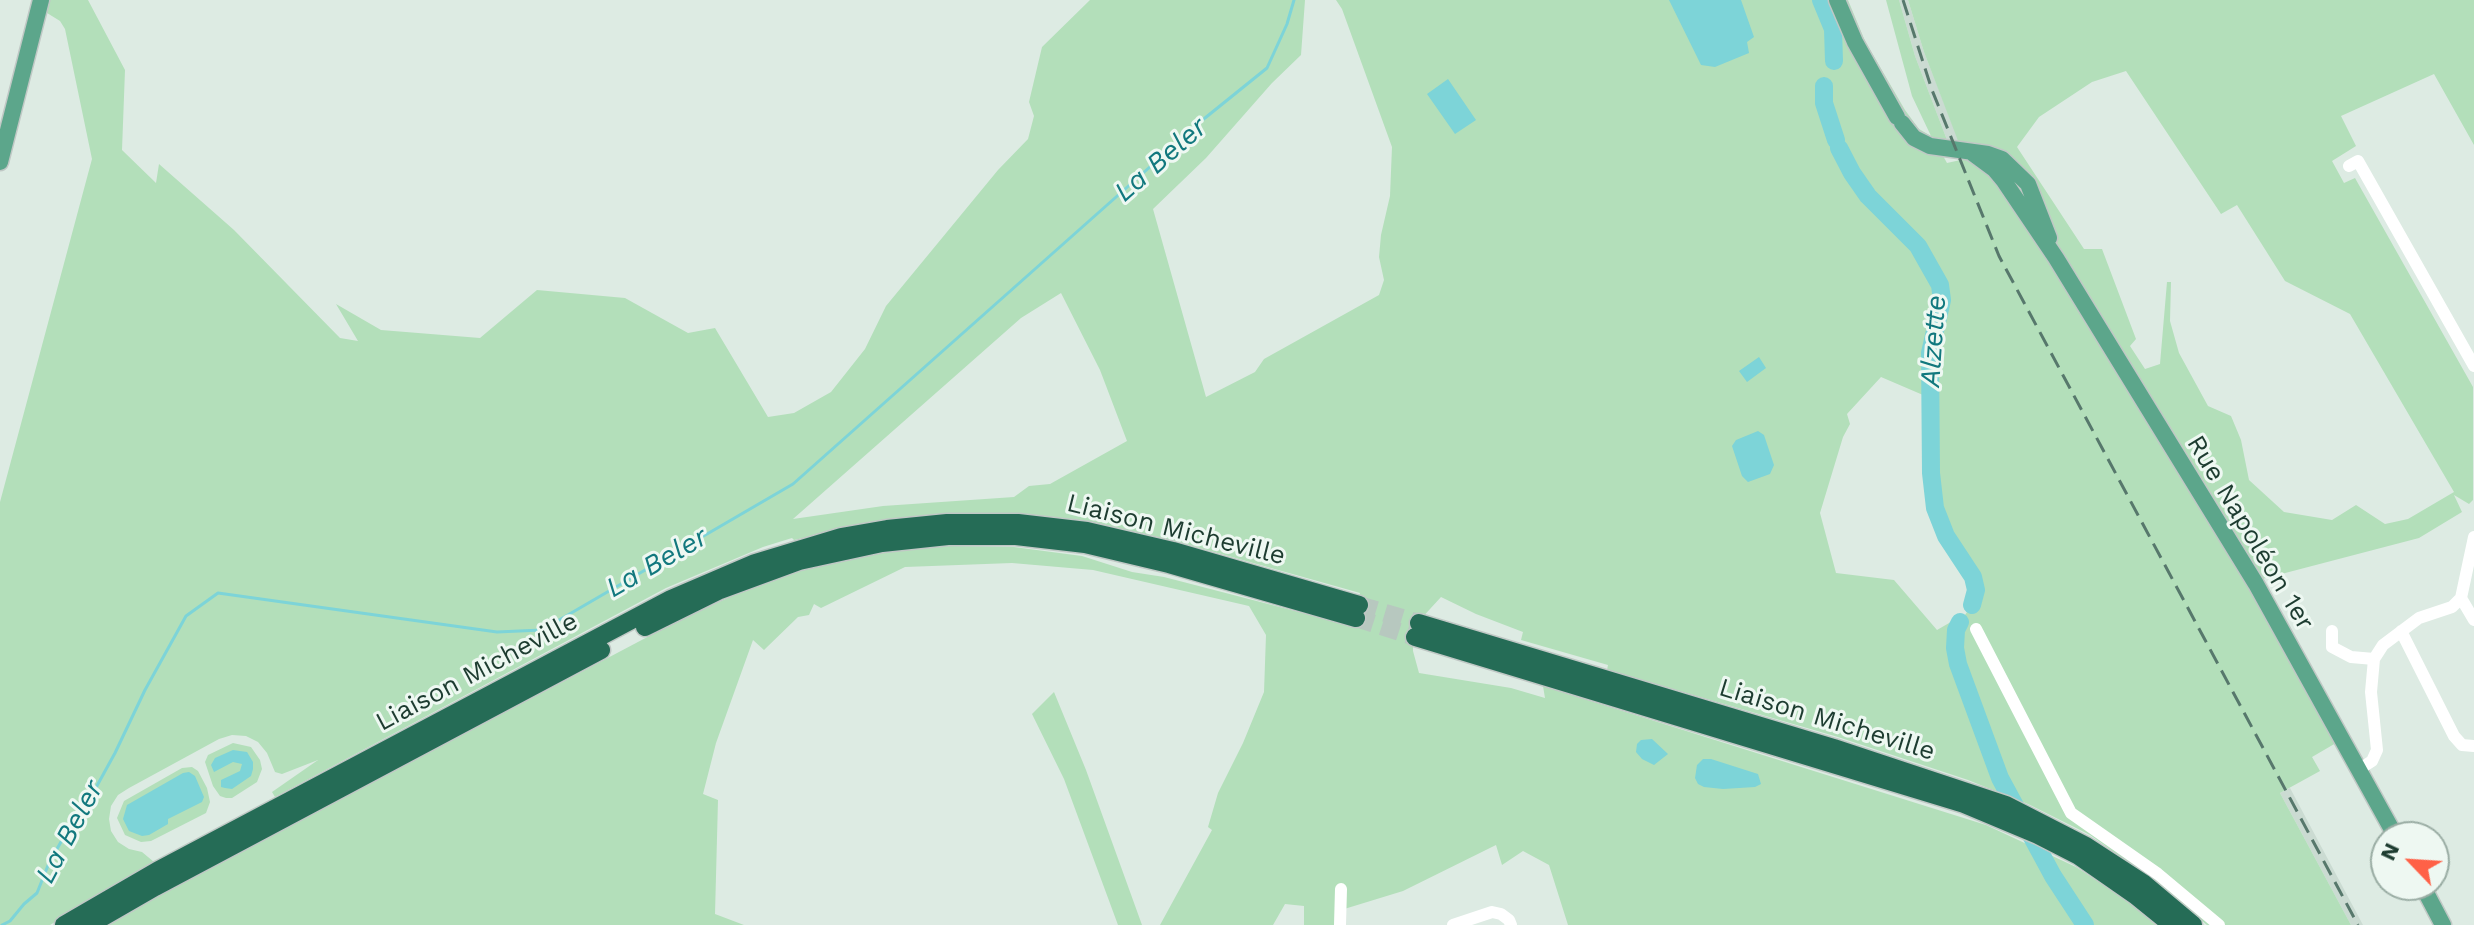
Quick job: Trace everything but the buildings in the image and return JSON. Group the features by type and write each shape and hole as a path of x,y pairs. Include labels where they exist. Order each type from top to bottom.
{"highway":[{"name":"Liaison Micheville","path":"64,925 157,871 671,599 755,563 841,537 947,523 1018,523 1087,531 1173,551 1358,611 1085,544 1016,536 948,536 882,543 799,561 720,590 664,617 89,925"},
{"name":"Liaison Micheville","path":"2172,925 2079,856 2038,835 2022,820 2006,805 1834,748 1417,630 2022,820 2086,846 2143,883 2193,925"}],"main road":[{"path":"0,162 41,0"},
{"name":"Rue Napoléon 1er","path":"1837,0 1855,42 1899,120 1914,138 1930,146 2002,159 2028,184 2056,258 2258,589 2387,821"},
{"path":"2430,901 2443,925"}],"street":[{"path":"2349,166 2358,161 2474,366"},
{"path":"2358,770 2372,761 2377,750 2371,692 2374,659 2383,645 2419,618 2452,607 2461,598 2471,564 2474,537"},
{"path":"2461,598 2474,620"},
{"path":"1976,629 2071,813 2158,874 2219,925"},
{"path":"2332,631 2332,647 2351,657 2374,659"},
{"path":"2401,631 2454,736 2462,745 2474,746"},
{"path":"1340,925 1341,889"},
{"path":"1453,925 1492,912 1501,914 1511,925"}],"shaded area":[{"path":"1899,0 1908,0 1924,52 1959,141 1947,140 1915,56"},
{"path":"2290,788 2363,925 2351,925 2280,793"}],"green space":[{"path":"41,0 88,0 125,70 122,150 156,183 159,164 234,230 340,338 358,341 336,304 381,330 480,338 537,290 625,298 688,333 715,328 768,417 794,413 831,392 865,349 886,306 998,170 1028,139 1034,116 1029,102 1042,47 1090,0 1305,0 1301,55 1206,158 1153,209 1206,397 1255,372 1264,359 1379,295 1384,280 1379,257 1390,196 1392,147 1342,9 1336,0 1848,0 1865,41 1905,110 1919,129 1931,136 1912,96 1886,0 1899,0 1915,56 1947,140 1933,138 1947,163 1965,159 1924,52 1908,0 2474,0 2474,145 2434,74 2341,116 2356,146 2332,161 2344,183 2355,178 2473,387 2473,500 2469,504 2454,495 2462,512 2419,538 2247,583 2336,743 2312,757 2320,771 2280,793 2351,925 2207,925 2152,879 2090,835 2028,804 1968,780 1838,737 1607,670 1608,665 1521,640 1523,632 1441,597 1419,621 1413,641 1419,673 1511,688 1545,698 1543,686 1986,825 2076,867 2130,902 2157,925 1568,925 1549,865 1523,851 1502,865 1496,845 1403,891 1341,910 1340,925 1304,925 1304,906 1285,904 1273,925 1160,925 1212,830 1208,827 1218,793 1264,692 1266,635 1249,606 1093,570 1012,563 905,567 821,608 814,604 809,615 798,617 764,650 753,640 716,743 703,794 718,800 715,914 744,925 108,925 157,896 672,624 736,594 803,570 884,552 949,546 1014,547 1082,556 1132,572 1164,577 1353,626 1360,593 1175,541 1088,521 1017,514 946,514 886,520 792,538 763,547 666,588 275,797 272,792 318,760 282,774 275,772 267,753 258,742 246,736 232,735 219,739 129,788 118,795 111,806 111,831 118,842 142,852 154,862 50,925 0,925 0,502 92,159 65,29 60,21 39,8","holes":["2126,71 2221,214 2237,205 2285,281 2350,314 2454,492 2408,519 2385,524 2356,505 2332,520 2284,512 2249,480 2241,440 2231,416 2208,406 2179,353 2170,321 2171,282 2167,282 2160,364 2145,369 2130,346 2136,339 2102,249 2084,249 2017,147 2039,117 2092,82","1061,293 1100,370 1127,441 1050,484 1029,486 1014,497 883,506 793,519 1021,318","1881,377 1930,398 1931,473 1935,508 1946,536 1973,577 1976,590 1972,605 1960,622 1956,619 1937,630 1894,580 1836,573 1820,513 1843,437 1850,424 1847,414"]},
{"path":"1054,692 1142,925 1118,925 1064,779 1032,714"},
{"path":"233,743 251,747 262,769 257,782 232,798 226,798 220,796 213,786 205,762 208,755"},
{"path":"192,767 198,771 207,788 210,802 206,813 151,841 141,842 125,835 117,818 124,801 182,768"}],"water":[{"path":"1669,0 1741,0 1754,37 1747,42 1749,53 1715,67 1701,65"},
{"path":"1448,79 1476,120 1455,134 1427,94"},
{"path":"1759,357 1766,368 1747,382 1739,371"},
{"path":"1758,431 1764,435 1774,465 1770,474 1748,482 1742,476 1732,446 1736,440"},
{"path":"1652,739 1668,754 1654,765 1636,752 1641,740"},
{"path":"233,750 247,752 253,769 251,776 232,789 221,787 221,780 240,771 242,764 233,762 214,772 211,765 215,758"},
{"path":"1703,759 1758,774 1761,784 1723,789 1704,787 1695,778 1697,765"},
{"path":"189,772 195,776 204,797 202,802 168,819 168,824 149,835 129,831 123,819 127,805"}],"waterway":[{"name":"La Beler","path":"2,925 10,921 37,893 49,863 70,826 82,813 186,616 218,593 497,632 542,630 793,484 1205,118 1267,68 1294,0"},
{"name":"Alzette","path":"1821,0 1833,29 1834,61"},
{"name":"Alzette","path":"1824,86 1824,103 1836,140"},
{"name":"Alzette","path":"1839,148 1868,196 1918,246 1940,285 1942,300 1930,353 1931,473 1935,508 1946,536 1973,577 1976,590 1972,605"},
{"name":"Alzette","path":"1960,622 1956,630 1955,648 1958,664 2000,778 2053,876 2085,925"}],"tunnel":[{"path":"1359,605 1419,623"},
{"path":"1356,618 1415,637"}],"railway":[{"path":"1903,0 1932,90 1999,256 2358,925"}]}
